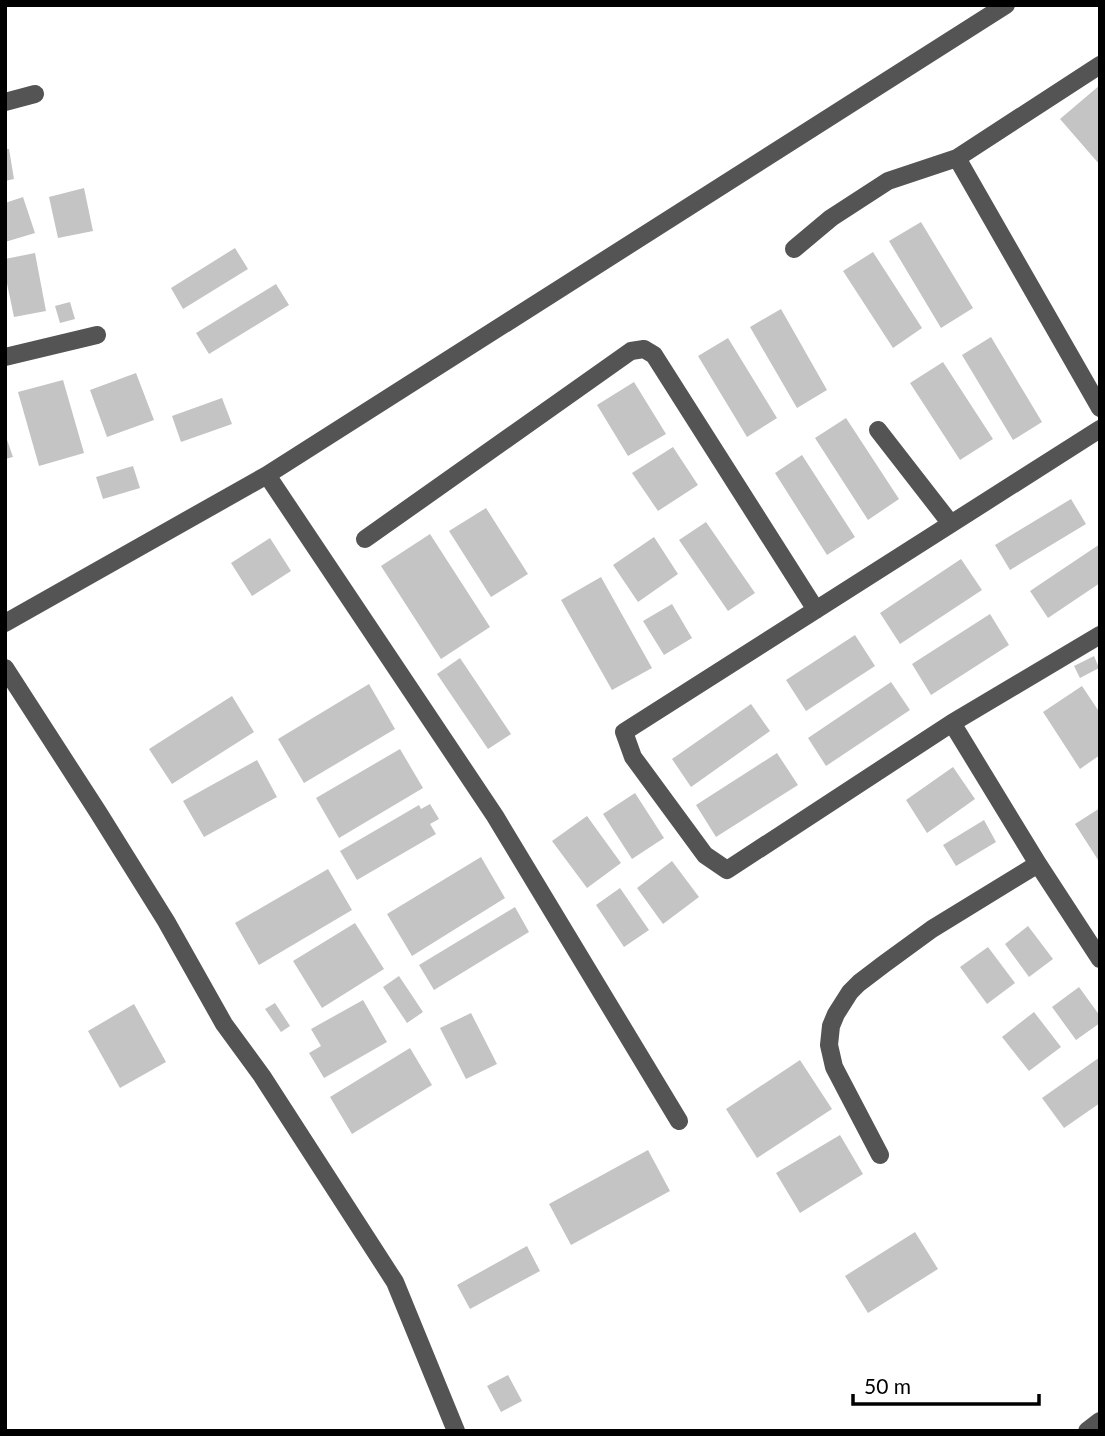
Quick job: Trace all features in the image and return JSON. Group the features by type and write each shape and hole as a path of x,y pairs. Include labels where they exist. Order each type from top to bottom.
{"street":[{"path":"5,622 267,475 1006,5"},
{"path":"794,249 831,218 888,181 957,158 1100,65"},
{"path":"5,102 35,94"},
{"path":"957,158 1100,408"},
{"path":"5,357 97,335"},
{"path":"365,539 631,351 644,349 654,355 816,610"},
{"path":"1100,429 624,733 633,757 705,855 727,870 952,723 1100,635"},
{"path":"878,430 951,524"},
{"path":"267,475 495,816 679,1121"},
{"path":"5,668 159,910 224,1024 262,1076 395,1282 456,1431"},
{"path":"952,723 1100,959"},
{"path":"880,1155 834,1067 829,1045 836,1014 850,992 884,964 943,922 1038,864"},
{"path":"1087,1431 1100,1422"}],"building":[{"path":"1100,85 1100,165 1060,119"},
{"path":"5,149 9,149 14,179 5,181"},
{"path":"84,188 93,231 58,238 49,197"},
{"path":"23,197 35,233 5,242 5,203"},
{"path":"921,222 973,308 941,328 889,241"},
{"path":"235,248 248,269 183,309 171,288"},
{"path":"873,252 922,328 893,348 843,271"},
{"path":"35,253 46,311 14,317 5,274 5,259"},
{"path":"276,284 289,305 209,354 196,333"},
{"path":"70,302 75,319 60,323 55,306"},
{"path":"781,309 827,390 797,408 750,327"},
{"path":"991,337 1042,422 1013,440 962,355"},
{"path":"728,338 777,418 747,437 698,356"},
{"path":"943,362 993,439 960,460 910,383"},
{"path":"136,373 154,420 107,437 90,390"},
{"path":"63,380 84,453 39,466 18,392"},
{"path":"634,382 666,434 628,456 597,405"},
{"path":"222,398 232,424 181,442 172,416"},
{"path":"846,418 899,499 868,520 815,438"},
{"path":"5,434 13,457 5,459"},
{"path":"673,447 698,485 658,511 632,473"},
{"path":"802,455 855,537 827,555 775,473"},
{"path":"133,466 140,488 103,499 96,477"},
{"path":"1071,499 1086,524 1010,570 995,545"},
{"path":"486,508 528,574 491,597 449,531"},
{"path":"706,522 755,593 728,611 679,540"},
{"path":"430,534 490,627 441,659 381,566"},
{"path":"654,537 678,574 638,602 613,565"},
{"path":"270,538 291,571 252,596 231,563"},
{"path":"1100,544 1100,583 1048,618 1030,591"},
{"path":"961,559 982,590 900,644 880,613"},
{"path":"601,577 652,668 612,690 561,600"},
{"path":"672,604 692,638 664,655 643,621"},
{"path":"990,614 1009,645 931,695 912,664"},
{"path":"855,635 875,666 806,711 786,680"},
{"path":"1094,656 1099,668 1080,678 1074,666"},
{"path":"460,658 511,734 488,749 437,674"},
{"path":"891,682 910,710 826,766 808,738"},
{"path":"369,684 395,729 304,783 278,739"},
{"path":"1082,686 1100,713 1100,755 1080,769 1043,712"},
{"path":"232,696 254,732 172,784 149,749"},
{"path":"751,704 770,731 691,787 672,759"},
{"path":"400,749 423,788 339,838 316,798"},
{"path":"777,753 798,785 716,837 696,805"},
{"path":"257,760 277,797 204,837 183,801"},
{"path":"953,767 975,799 927,833 906,800"},
{"path":"635,793 664,838 632,859 603,814"},
{"path":"430,804 439,819 430,824 436,834 357,880 340,851 419,805 421,809"},
{"path":"1100,808 1100,863 1075,824"},
{"path":"587,816 621,863 587,888 552,841"},
{"path":"984,820 996,842 956,866 943,845"},
{"path":"481,857 505,898 412,956 387,914"},
{"path":"672,861 699,897 663,924 637,888"},
{"path":"328,869 352,910 259,965 235,923"},
{"path":"620,888 649,930 624,947 596,905"},
{"path":"515,907 529,932 434,990 419,965"},
{"path":"355,923 384,969 322,1008 293,961"},
{"path":"1028,926 1053,959 1029,977 1005,944"},
{"path":"988,947 1015,983 987,1004 960,967"},
{"path":"399,976 423,1012 407,1023 383,987"},
{"path":"1079,987 1100,1016 1100,1023 1076,1040 1052,1007"},
{"path":"363,1000 387,1042 324,1078 309,1053 321,1046 311,1029"},
{"path":"275,1003 290,1026 281,1032 265,1009"},
{"path":"134,1004 166,1062 120,1088 88,1031"},
{"path":"1034,1012 1061,1047 1029,1071 1002,1037"},
{"path":"471,1013 497,1064 466,1079 440,1028"},
{"path":"410,1048 432,1085 352,1134 330,1097"},
{"path":"1100,1057 1100,1103 1064,1128 1042,1098"},
{"path":"800,1060 832,1109 757,1158 726,1109"},
{"path":"840,1135 863,1174 800,1213 776,1173"},
{"path":"648,1150 670,1191 571,1245 549,1204"},
{"path":"915,1232 938,1269 868,1313 845,1276"},
{"path":"527,1246 540,1271 470,1309 457,1285"},
{"path":"508,1375 522,1401 501,1412 487,1386"}]}
